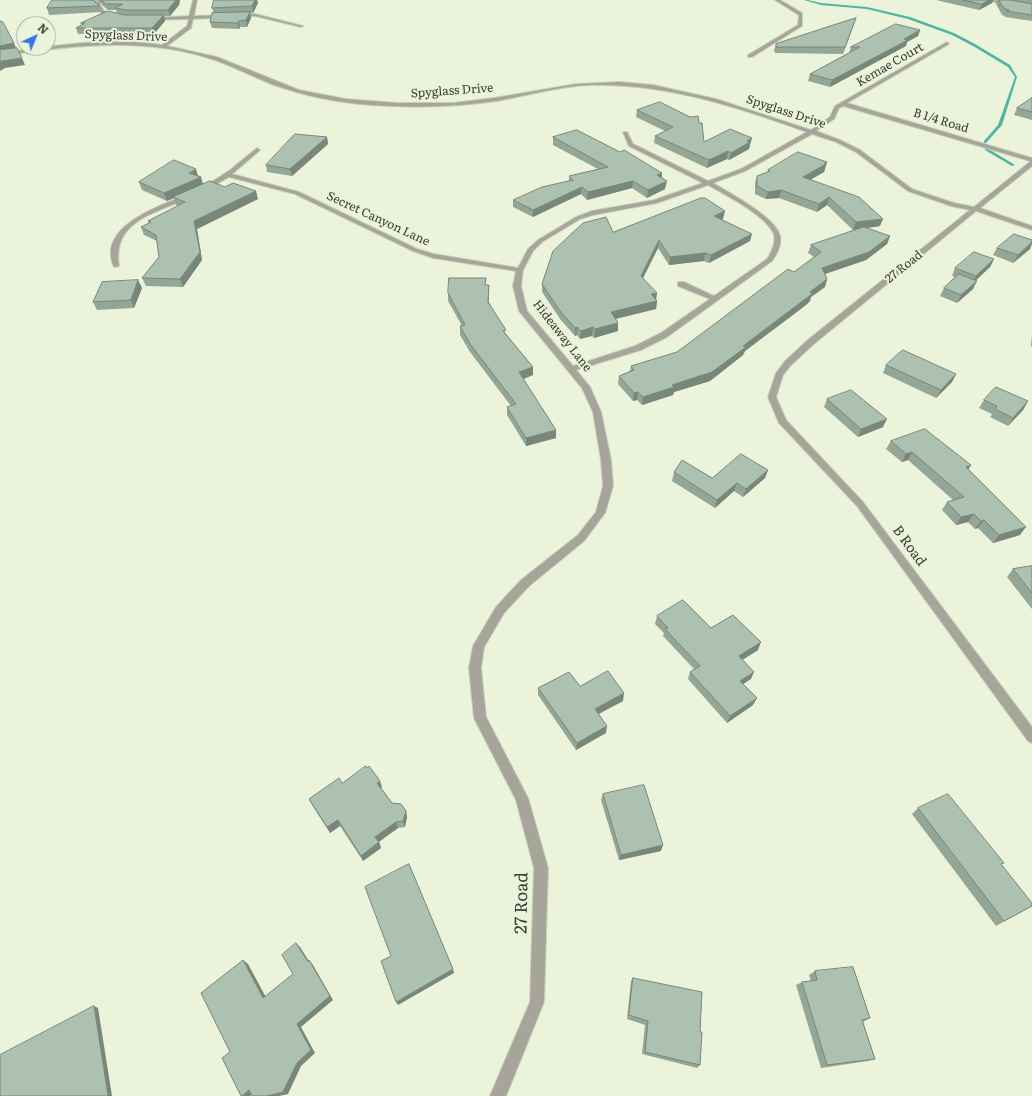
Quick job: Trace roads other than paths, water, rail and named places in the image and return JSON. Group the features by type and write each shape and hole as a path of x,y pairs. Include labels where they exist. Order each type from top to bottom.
{"street":[{"path":"100,0 98,5 102,12 119,18"},
{"path":"162,47 189,27 195,0"},
{"path":"750,56 800,26 801,14 777,0"},
{"path":"987,0 1032,8"},
{"path":"143,19 255,15 301,26"},
{"name":"Kemae Court","path":"843,104 947,43"},
{"name":"Spyglass Drive","path":"0,55 32,50 87,45 140,45 162,47 207,56 287,88 342,100 386,105 439,105 494,100 555,88 590,84 629,85 675,90 708,97 838,141 858,151 894,180 910,190 953,205 975,209 1032,228"},
{"name":"Hideaway Lane","path":"475,668 479,646 500,610 525,583 581,538 600,513 608,486 606,460 597,412 586,387 523,311 517,286 520,270 530,250 540,241 578,218 592,212 655,202 743,170 812,132 832,118 837,107 843,104"},
{"name":"B 1/4 Road","path":"843,104 1032,161"},
{"path":"571,369 638,348 664,335 770,260 776,251 777,234 771,224 753,209 631,145 625,133"},
{"path":"200,191 229,175 244,164 257,150"},
{"name":"27 Road","path":"779,375 788,363 812,341 1032,161"},
{"name":"Secret Canyon Lane","path":"229,175 302,195 415,250 433,256 520,270"},
{"path":"116,266 114,246 120,234 131,224 156,209 193,194"},
{"path":"682,284 715,299"},
{"name":"B Road","path":"779,375 772,397 782,421 860,504 1032,737"},
{"name":"27 Road","path":"475,668 480,718 522,798 541,868 537,1002 498,1096"}],"waterway":[{"path":"805,0 821,4 867,8 909,18 953,34 1009,66 1016,77 1000,125 985,142"},
{"path":"986,149 1013,165"}]}
